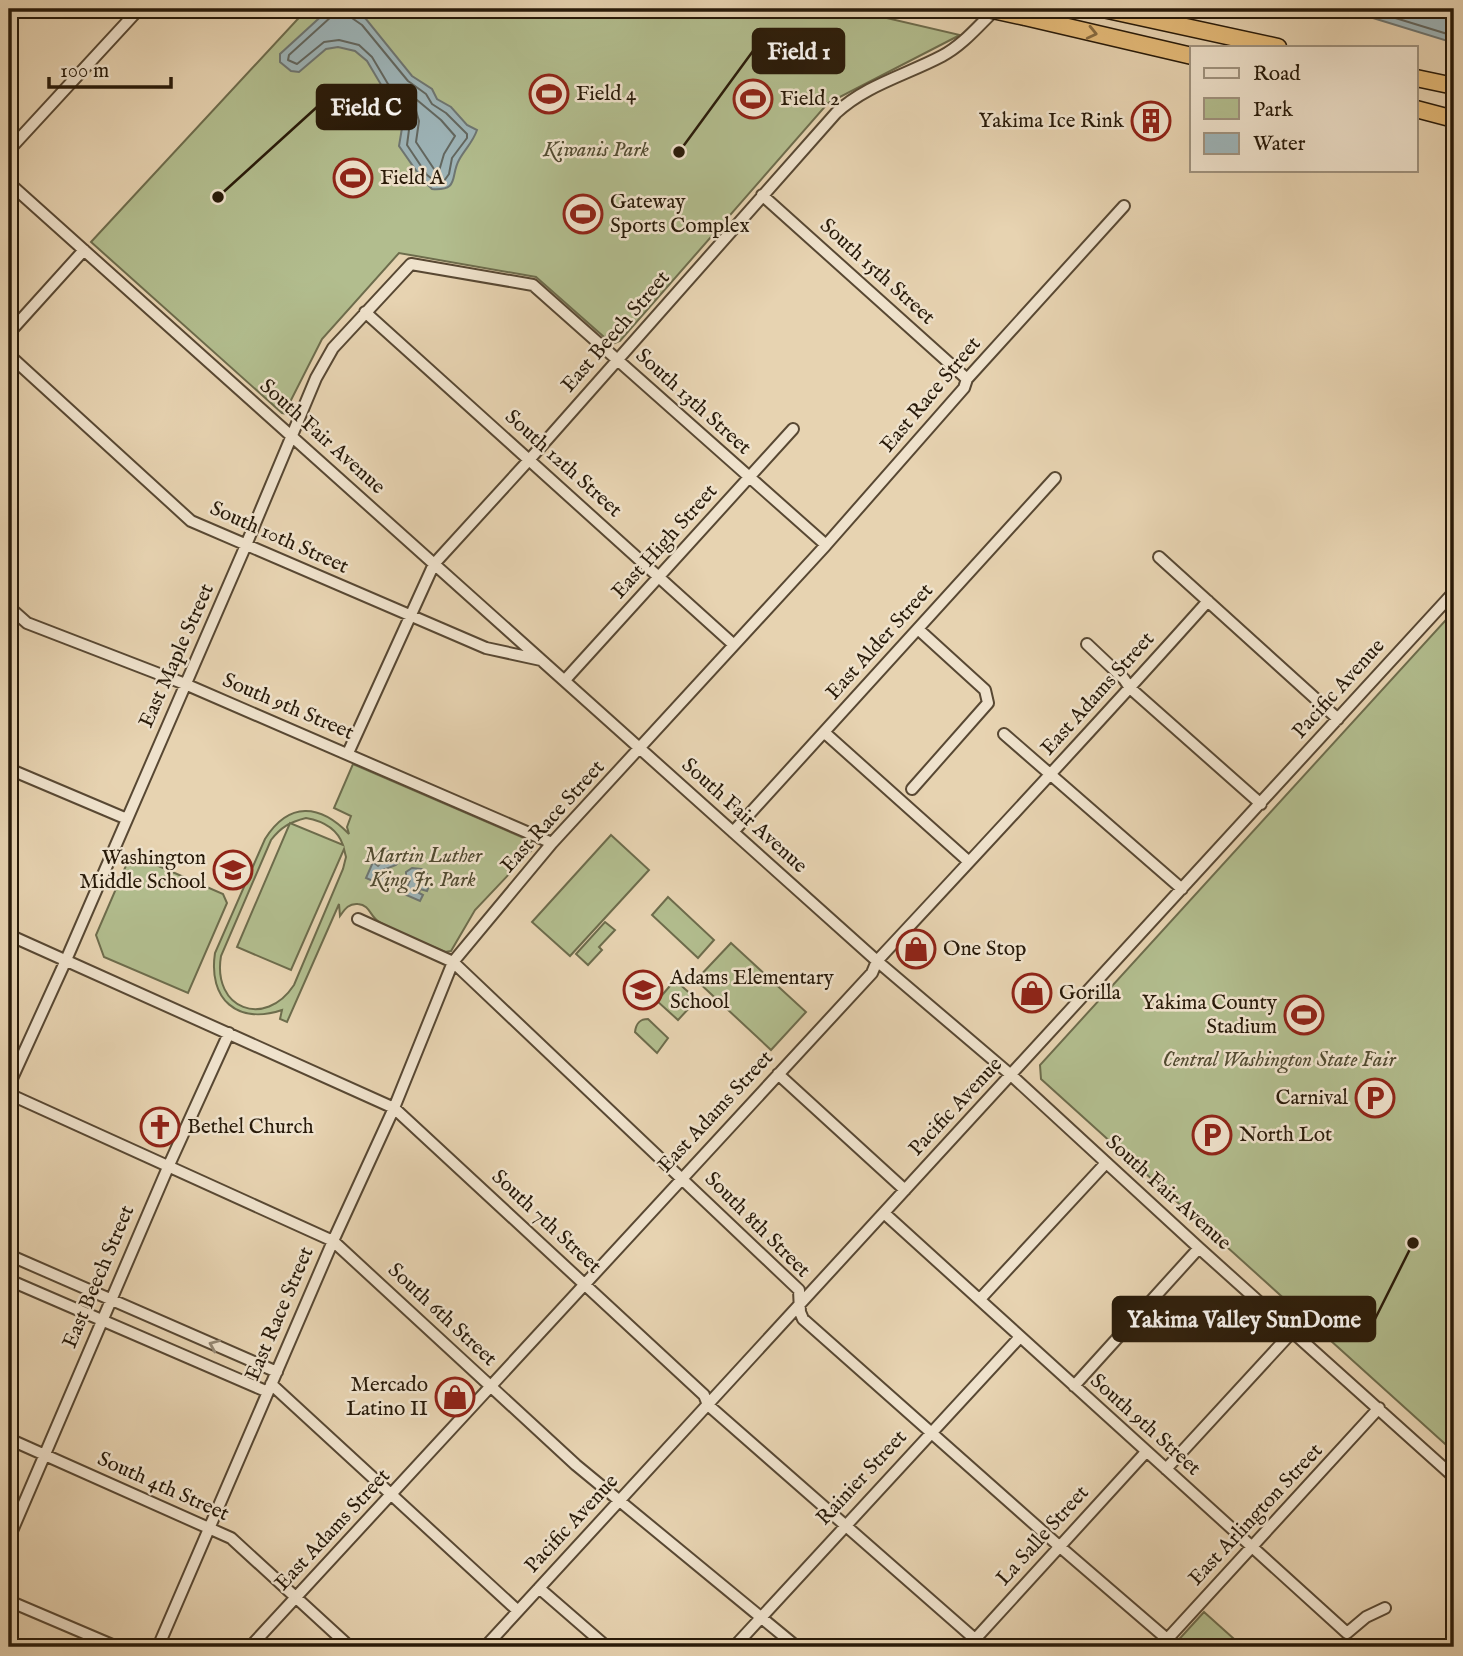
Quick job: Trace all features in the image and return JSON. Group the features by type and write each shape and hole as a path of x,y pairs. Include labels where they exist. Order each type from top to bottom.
{"highway":[{"path":"988,9 1190,57"},
{"path":"1103,9 1273,46"},
{"path":"1418,78 1454,86"},
{"path":"1418,110 1454,119"}],"street":[{"path":"9,150 139,9"},
{"name":"East Beech Street","path":"348,753 434,564 848,102 867,90 944,55 996,9"},
{"name":"South Fair Avenue","path":"9,183 877,961 1011,1075 1454,1477"},
{"name":"South 15th Street","path":"762,195 967,379"},
{"name":"East Race Street","path":"159,1647 333,1241 394,1108 453,962 552,844 826,545 964,388 967,379 1124,206"},
{"path":"9,333 84,250"},
{"name":"South 13th Street","path":"411,264 533,285 826,545"},
{"name":"East Maple Street","path":"9,1085 246,545 316,377 333,348 411,264"},
{"name":"South 12th Street","path":"365,312 734,645"},
{"name":"South 10th Street","path":"9,355 191,521 486,648 542,660"},
{"name":"East High Street","path":"565,680 793,429"},
{"name":"East Alder Street","path":"733,832 1055,478"},
{"path":"1158,557 1338,719"},
{"name":"Pacific Avenue","path":"485,1647 1454,592"},
{"name":"East Adams Street","path":"250,1647 872,973 877,961 1208,601"},
{"name":"South 9th Street","path":"9,607 27,623 185,684 552,844"},
{"path":"912,789 988,703 985,690 918,629"},
{"path":"1087,644 1130,688 1261,804"},
{"path":"825,733 968,861"},
{"path":"1004,734 1182,889"},
{"path":"9,769 127,819"},
{"name":"South 8th Street","path":"358,919 453,962 799,1290 803,1319 1164,1643"},
{"name":"South 7th Street","path":"9,935 394,1108 704,1395 708,1405 976,1645"},
{"name":"East Beech Street","path":"9,1538 169,1165 229,1033"},
{"path":"778,1074 905,1190"},
{"name":"South 6th Street","path":"9,1094 333,1241 576,1465 797,1647"},
{"path":"980,1300 1106,1163"},
{"name":"South 9th Street","path":"884,1213 1347,1633 1366,1617 1385,1608"},
{"path":"1074,1386 1199,1248"},
{"path":"9,1255 277,1372"},
{"path":"9,1280 269,1388 392,1495 518,1611"},
{"path":"1166,1469 1293,1331"},
{"name":"Rainier Street","path":"734,1647 1020,1337"},
{"name":"East Arlington Street","path":"1164,1643 1253,1549 1379,1408"},
{"name":"South 4th Street","path":"9,1439 231,1538 350,1647"},
{"name":"La Salle Street","path":"976,1645 1059,1546 1146,1452"},
{"path":"539,1588 607,1647"},
{"path":"9,1601 117,1647"}],"green space":[{"name":"Kiwanis Park","path":"307,9 848,9 960,35 828,103 620,341 612,344 536,277 399,253 322,339 290,402 296,405 287,414 282,413 91,242"},
{"name":"Central Washington State Fair","path":"1454,611 1454,1452 1041,1079 1040,1065"},
{"name":"Martin Luther King Jr. Park","path":"353,764 531,841 532,850 475,910 451,951 445,952 394,930 378,921 362,905 350,906 340,916 339,904 287,1022 280,1019 282,1010 266,1014 239,1011 221,995 216,983 215,953 265,839 284,818 305,811 327,817 349,834 347,827 351,816 334,808","holes":["306,818 324,823 337,834 343,845 291,823","290,824 237,947 291,970 344,849 346,857 343,869 294,985 282,999 256,1009 243,1007 232,1000 220,974 221,956 271,840"]},
{"path":"611,835 649,870 570,956 532,922"},
{"path":"131,854 223,894 227,903 188,993 104,957 96,935"},
{"path":"668,897 714,940 698,958 652,915"},
{"path":"605,922 615,930 599,947 602,950 588,965 576,954"},
{"path":"731,943 806,1012 771,1050 696,980"},
{"path":"675,980 695,998 697,1005 691,1006 678,1020 657,1001"},
{"path":"648,1019 668,1038 657,1053 635,1032 638,1023"},
{"path":"1204,1612 1243,1647 1172,1647"}],"water":[{"path":"350,9 366,19 412,76 432,89 437,99 451,107 467,125 477,130 459,160 453,181 447,188 432,189 399,146 403,122 397,103 383,88 367,61 355,51 338,47 326,49 299,72 291,71 280,62 280,54 327,11"},
{"path":"1336,9 1454,9 1454,43 1373,18"},
{"path":"387,851 403,857 396,865 378,872 378,875 385,876 388,881 386,886 380,888 376,883 377,876 373,881 366,878 373,862 378,866 381,863 378,852"},
{"path":"412,868 422,869 421,871 427,874 425,879 431,882 427,891 420,889 419,893 423,895 420,901 404,894 410,880 406,877 406,872"}],"place":[{"name":"Field 4","path":"549,94"},
{"name":"Field 2","path":"753,99"},
{"name":"Yakima Ice Rink","path":"1151,121"},
{"name":"Field 1","path":"679,152"},
{"name":"Field A","path":"353,178"},
{"name":"Field C","path":"218,197"},
{"name":"Gateway Sports Complex","path":"583,214"},
{"name":"Washington Middle School","path":"233,870"},
{"name":"One Stop","path":"916,949"},
{"name":"Adams Elementary School","path":"643,990"},
{"name":"Gorilla","path":"1032,993"},
{"name":"Yakima County Stadium","path":"1304,1015"},
{"name":"Carnival","path":"1375,1098"},
{"name":"Bethel Church","path":"160,1127"},
{"name":"North Lot","path":"1212,1135"},
{"name":"Yakima Valley SunDome","path":"1413,1243"},
{"name":"Mercado Latino II","path":"455,1397"}]}
